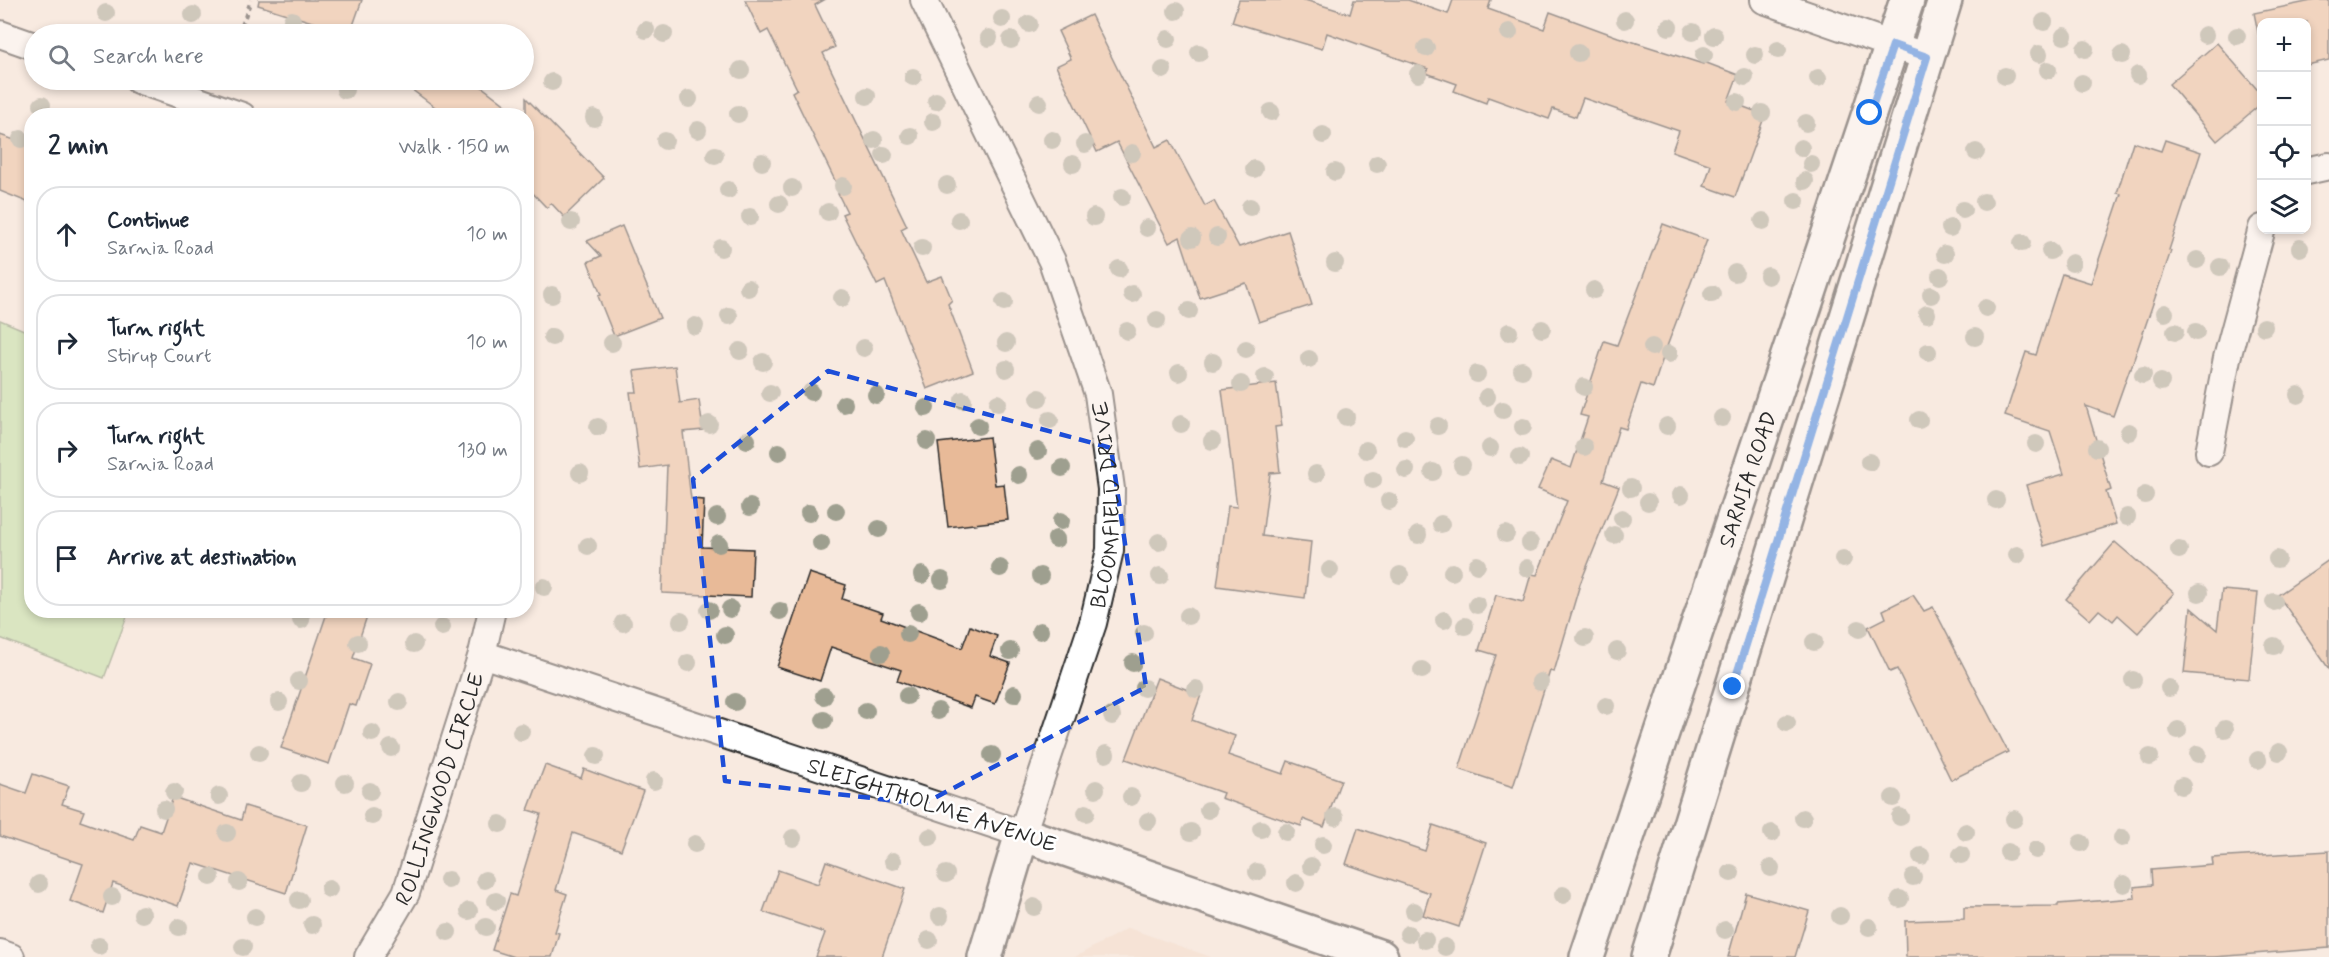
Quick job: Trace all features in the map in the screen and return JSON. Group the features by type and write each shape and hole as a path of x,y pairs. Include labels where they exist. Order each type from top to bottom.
{"main road":[{"name":"SARNIA ROAD","path":"1587,957 1907,0"},
{"name":"SARNIA ROAD","path":"1649,957 1945,0"},
{"name":"BLOOMFIELD DRIVE","path":"985,957 1022,834"},
{"name":"SLEIGHTHOLME AVENUE","path":"1022,834 1381,957"}],"street":[{"name":"BLOOMFIELD DRIVE","path":"924,0 1052,261 1098,394 1111,489 1110,550 1093,623 1022,834"},
{"path":"1764,0 1927,57"},
{"path":"0,34 24,42"},
{"path":"167,90 219,108"},
{"path":"2311,170 2329,166"},
{"path":"2210,452 2228,358 2260,234"},
{"name":"ROLLINGWOOD CIRCLE","path":"368,957 406,893 482,654 490,618"},
{"name":"SLEIGHTHOLME AVENUE","path":"482,654 1022,834"},
{"path":"0,953 11,957"}],"path":[{"path":"243,24 251,0"}],"highlighted area":[{"path":"828,371 1111,448 1146,687 923,804 725,781 693,479"}],"shaded area":[{"path":"1128,928 1211,957 1075,957"}],"green space":[{"path":"0,320 24,330 24,618 126,618 104,678 0,638"}],"building":[{"path":"259,0 362,0 354,24 318,24 258,5"},
{"path":"745,0 824,0 815,5 835,47 823,53 907,226 901,229 926,282 942,276 952,300 948,304 973,371 927,389 885,281 877,285 842,214 847,212 838,194 841,193 792,92 797,89 768,30 761,34"},
{"path":"1239,0 1305,0 1350,14 1354,0 1408,0 1448,14 1453,0 1491,0 1488,9 1544,29 1550,12 1618,37 1703,64 1704,62 1738,75 1728,101 1765,115 1735,197 1704,186 1711,165 1672,151 1679,131 1583,98 1576,117 1553,109 1549,119 1488,97 1486,103 1454,91 1457,84 1426,73 1428,69 1327,33 1322,49 1232,22"},
{"path":"2316,0 2329,0 2329,60 2311,64 2311,18 2257,18 2257,27 2254,13"},
{"path":"1091,15 1156,147 1170,140 1205,206 1214,201 1239,247 1288,231 1312,305 1259,322 1246,283 1200,298 1180,237 1169,243 1117,142 1097,152 1056,66 1071,59 1058,31"},
{"path":"2217,43 2257,89 2257,107 2217,141 2169,84"},
{"path":"412,90 486,90 510,108 436,108"},
{"path":"526,98 604,178 564,217 551,203 547,208 534,194 534,108 526,108"},
{"path":"0,135 24,143 24,201 0,191"},
{"path":"2165,140 2201,152 2169,250 2171,251 2113,416 2086,406 2111,490 2106,492 2116,524 2044,546 2026,485 2064,474 2050,431 2005,416 2026,352 2036,355 2062,274 2091,283 2121,194 2117,193 2133,142 2161,151"},
{"path":"1663,224 1707,240 1653,388 1641,384 1626,429 1619,427 1603,481 1619,487 1580,584 1554,672 1550,671 1513,787 1459,769 1496,655 1479,650 1496,595 1523,602 1531,574 1537,575 1567,501 1538,489 1551,460 1571,468 1588,417 1580,415 1604,341 1617,345"},
{"path":"622,226 660,318 614,336 598,296 601,295 588,262 601,256 587,241"},
{"path":"675,366 680,403 699,400 703,430 683,432 691,499 704,500 702,547 753,549 751,597 662,593 667,465 640,469 630,392 637,392 634,371"},
{"path":"1276,383 1282,426 1275,427 1280,472 1270,473 1262,536 1311,542 1305,598 1217,586 1228,506 1237,507 1222,390"},
{"path":"989,437 995,485 1004,484 1008,520 948,527 938,443"},
{"path":"2115,542 2174,593 2138,633 2118,615 2113,621 2099,610 2090,620 2066,599"},
{"path":"2329,560 2329,669 2278,595"},
{"path":"809,573 846,585 842,599 883,613 881,618 962,648 970,626 997,636 990,656 1010,663 995,704 975,697 971,708 897,681 901,670 831,647 820,681 777,667"},
{"path":"2222,590 2258,593 2249,679 2184,673 2191,608 2217,630"},
{"path":"1913,595 1924,611 1933,607 2008,752 1951,780 1897,669 1890,672 1868,627 1886,618 1883,610"},
{"path":"325,618 366,618 353,658 370,664 356,706 349,704 329,764 281,748"},
{"path":"1157,678 1201,695 1192,720 1235,736 1228,755 1283,774 1288,761 1341,780 1324,827 1303,819 1301,826 1221,798 1223,793 1126,759"},
{"path":"545,765 581,778 584,769 643,791 621,850 573,833 556,890 567,894 555,932 559,933 552,957 514,957 492,950 510,894 516,896 541,814 528,810"},
{"path":"33,774 69,786 62,804 84,811 80,821 134,840 140,825 161,832 173,797 241,820 245,806 307,825 286,893 193,863 178,906 113,883 103,913 70,901 83,864 0,836 0,784 26,793"},
{"path":"1433,825 1486,843 1459,927 1423,915 1430,893 1346,864 1358,828 1425,851"},
{"path":"2329,851 2329,948 2214,957 1906,957 1905,921 1964,919 1964,907 2058,906 2058,904 2135,898 2134,887 2152,885 2151,870 2213,865 2212,858"},
{"path":"826,861 905,889 882,957 816,957 825,933 763,912 778,870 818,884"},
{"path":"1746,893 1809,911 1795,957 1728,957"}],"route":[{"path":"1733,687 1927,57 1893,45 1870,113"}]}
